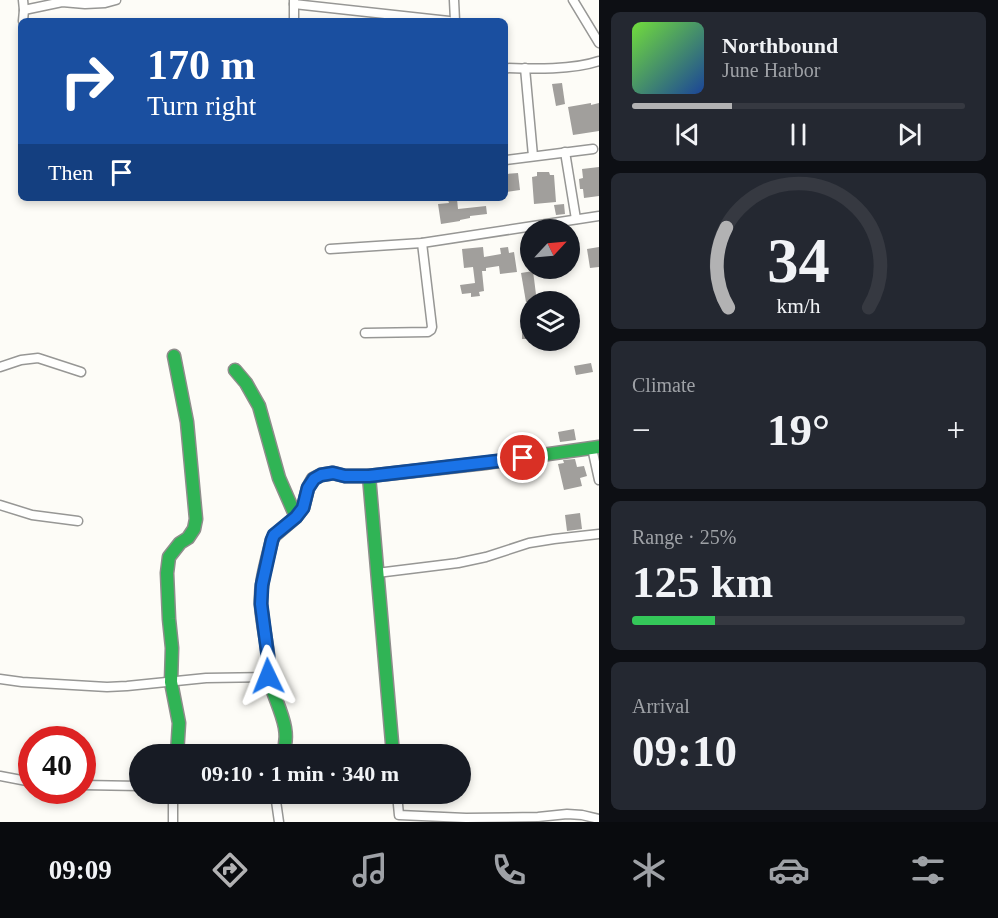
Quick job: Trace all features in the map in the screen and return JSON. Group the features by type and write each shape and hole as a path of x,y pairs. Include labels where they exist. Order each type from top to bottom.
{"street":[{"path":"22,0 23,18"},
{"path":"24,10 62,2 85,4 116,0"},
{"path":"454,0 455,18"},
{"path":"573,0 599,43"},
{"path":"294,18 294,2 425,18"},
{"path":"508,68 586,65 599,61"},
{"path":"525,68 533,156"},
{"path":"508,160 593,149"},
{"path":"565,152 576,219 599,216"},
{"path":"330,249 422,243 520,228"},
{"path":"365,333 428,332 431,330 422,243"},
{"path":"174,356 187,422 196,519 194,529 188,538 180,543 169,557 167,573 172,648 171,682 176,703 177,744"},
{"path":"0,367 21,360 38,358 81,372"},
{"path":"234,370 246,383 259,406 279,478 296,517"},
{"path":"286,744 281,711 268,676 268,657 261,604 262,585 274,535 296,517 303,508 308,488 314,479 333,473 345,476 369,476 485,463 596,447 599,480"},
{"path":"369,476 392,744"},
{"path":"0,505 32,515 78,521"},
{"path":"377,573 458,563 486,557 529,543 599,534"},
{"path":"0,678 22,682 127,687 206,678 268,676"},
{"path":"0,777 18,780"},
{"path":"96,785 129,786"},
{"path":"173,804 173,822"},
{"path":"276,804 279,822"},
{"path":"398,804 399,815 466,818 538,817 567,814 599,819"}],"building":[{"path":"562,83 565,104 556,106 552,84"},
{"path":"591,103 591,105 599,103 599,131 573,135 568,107"},
{"path":"599,167 599,196 584,198 579,179 583,178 582,169"},
{"path":"537,172 549,172 550,175 554,175 556,202 534,204 532,177 537,176"},
{"path":"518,173 520,190 508,192 508,174"},
{"path":"448,201 457,201 458,209 486,206 487,214 441,224 438,204 449,203"},
{"path":"564,204 565,214 556,215 554,205"},
{"path":"483,247 484,257 501,254 500,248 508,247 509,253 514,252 517,272 500,274 499,266 486,268 486,271 482,271 484,291 479,292 480,296 471,297 471,293 462,294 460,285 475,283 473,267 464,268 462,249"},
{"path":"599,247 599,267 590,268 587,249"},
{"path":"522,279 534,279 536,291 524,291"},
{"path":"591,363 593,372 576,375 574,366"},
{"path":"574,429 576,440 560,442 558,432"},
{"path":"575,459 577,467 584,466 587,476 580,478 582,486 564,490 558,464 564,463 563,460"},
{"path":"580,513 582,529 567,531 565,515"}],"traffic: fast":[{"path":"174,356 187,422 196,519 194,529 188,538 180,543 169,557 167,573 172,648 171,682 179,723 178,744"},
{"path":"235,370 246,383 259,406 279,478 296,517 272,540 261,596 268,675 282,716 286,735 285,744"},
{"path":"296,517 303,508 313,479 321,475 333,473 345,476 369,476 599,447"},
{"path":"369,476 392,744"}],"route":[{"path":"268,676 268,657 261,604 269,548 274,535 296,517 303,508 308,488 314,479 333,473 345,476 369,476 523,458"}]}
